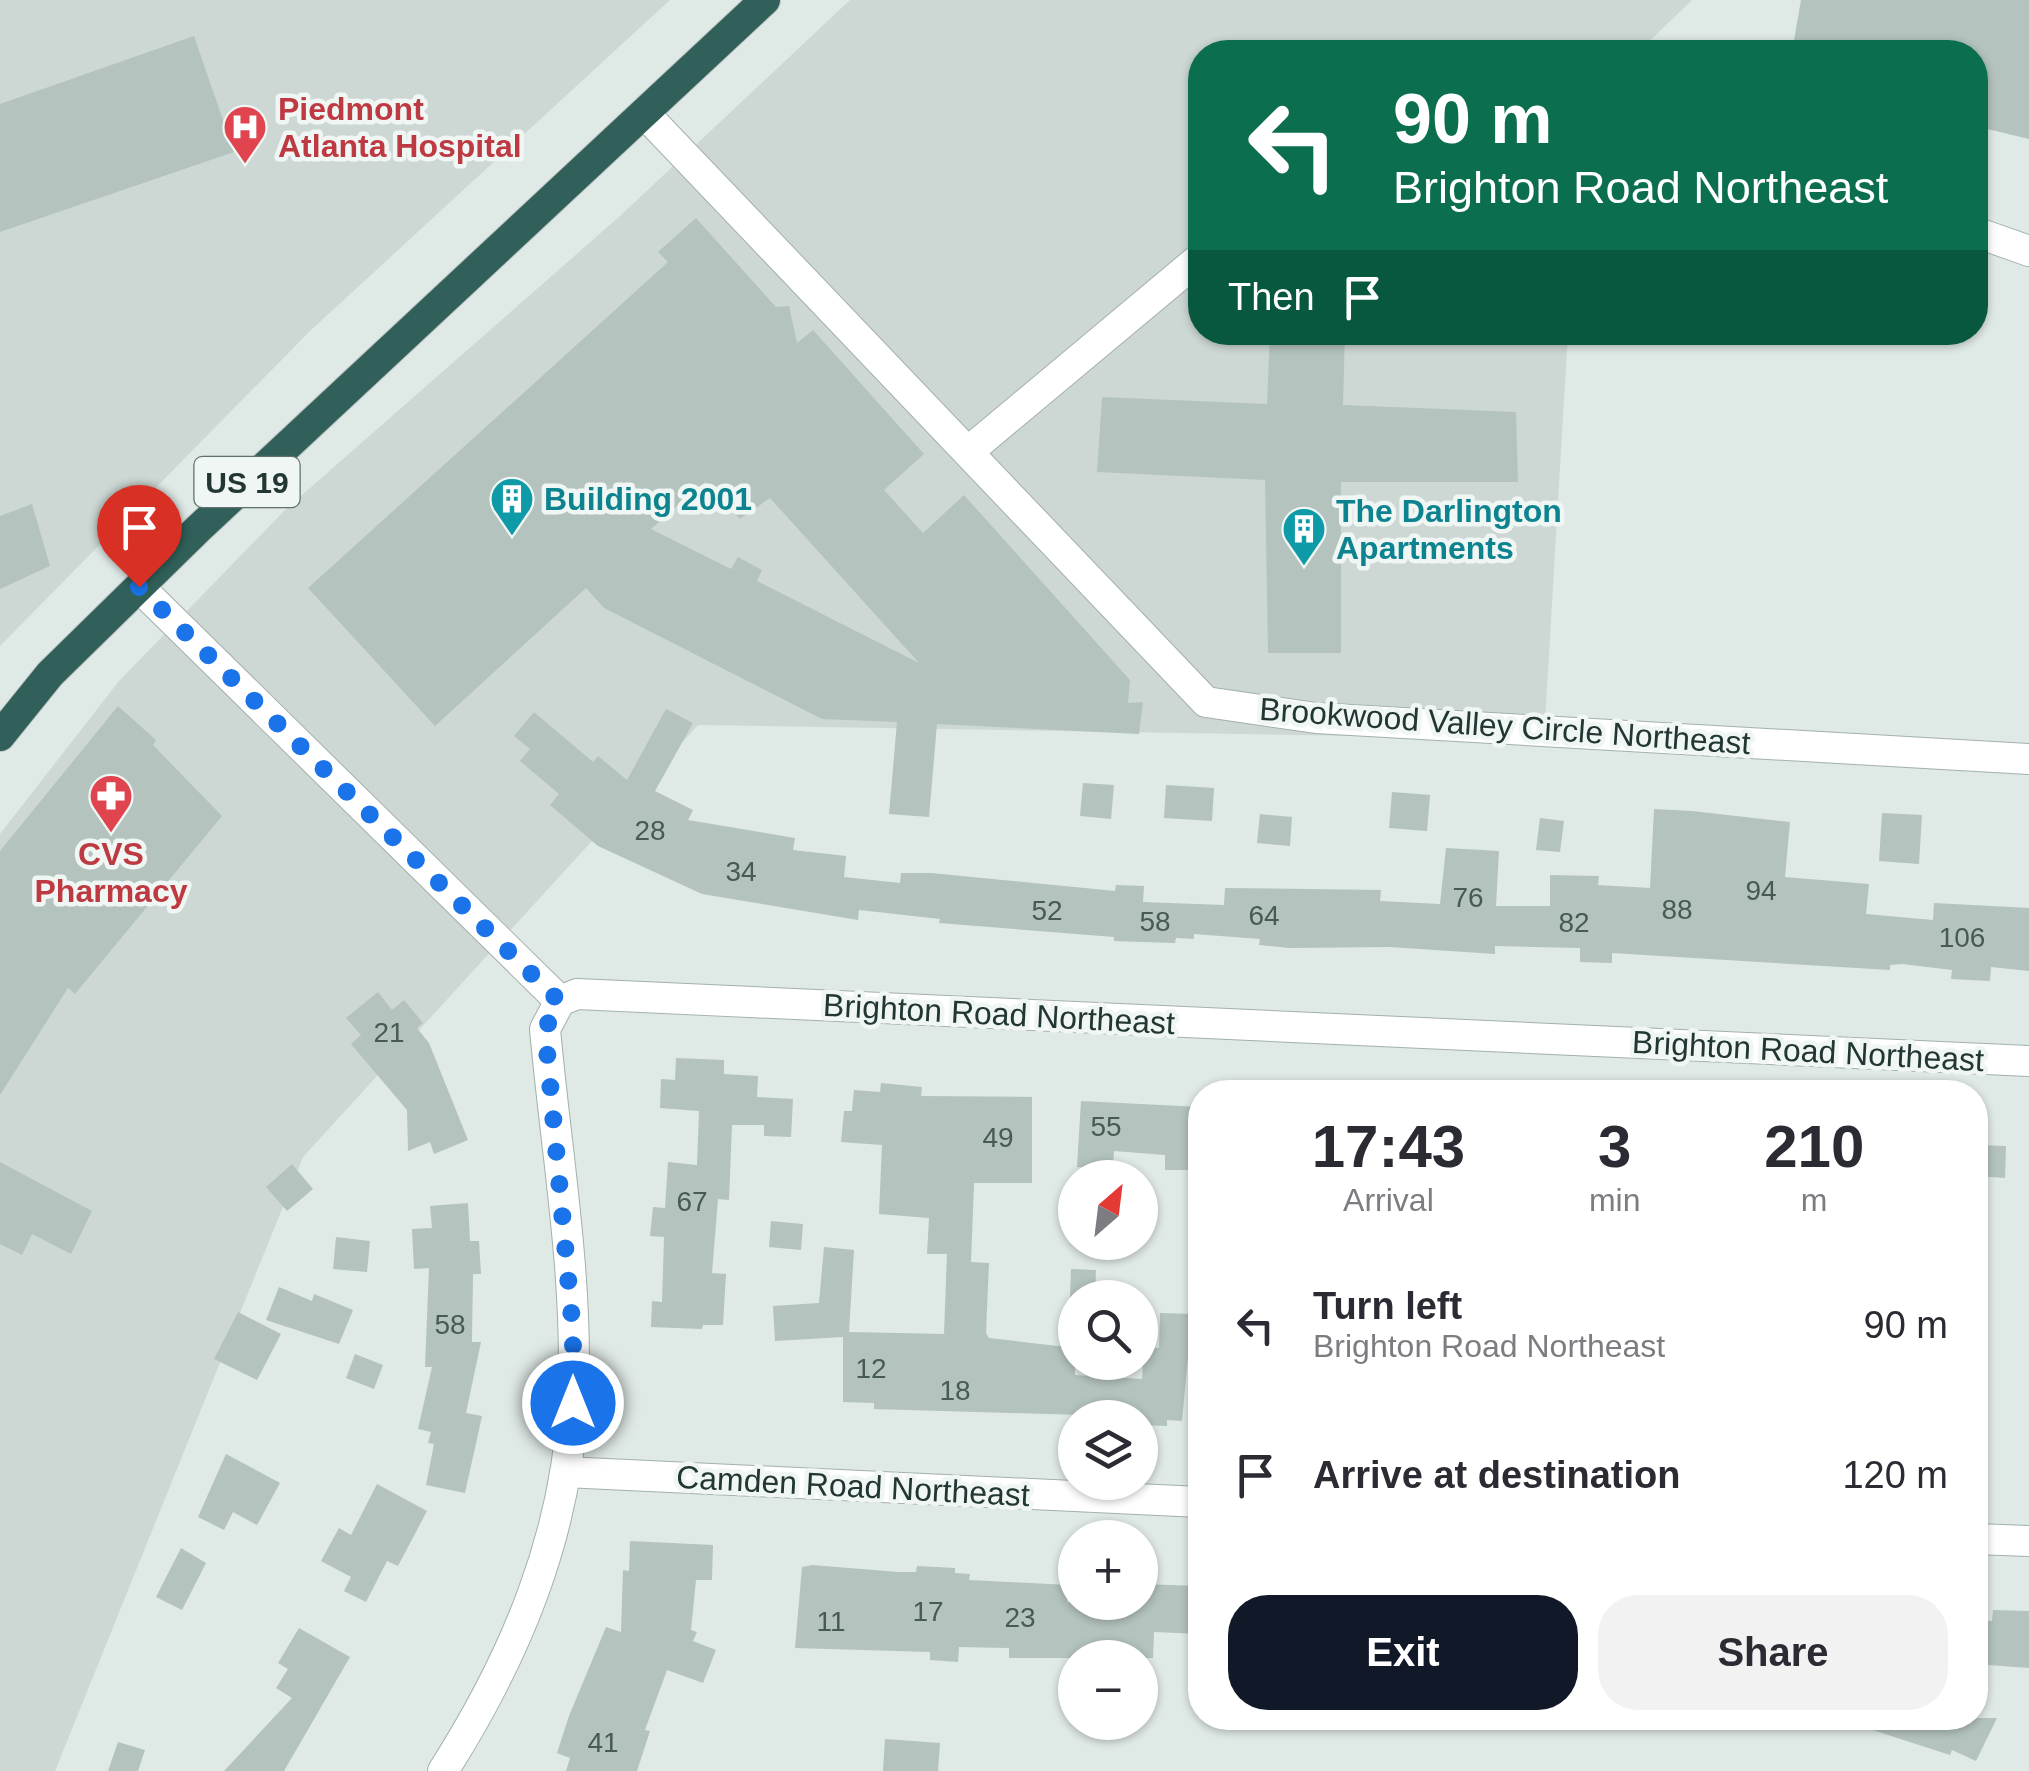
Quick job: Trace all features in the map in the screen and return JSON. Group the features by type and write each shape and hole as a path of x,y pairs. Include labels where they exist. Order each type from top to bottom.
{"highway":[{"name":"US 19","path":"0,736 50,674 139,587 405,333 765,0"}],"street":[{"name":"Brookwood Valley Circle Northeast","path":"645,114 1206,702 1316,718 2029,759"},
{"path":"1988,237 2029,251"},
{"path":"969,452 1188,268"},
{"path":"139,587 560,1002 545,1029 573,1331 573,1403 565,1472 546,1558 520,1634 486,1704 443,1771"},
{"name":"Brighton Road Northeast","path":"560,1002 576,994 2029,1061"},
{"name":"Camden Road Northeast","path":"565,1472 1188,1501"},
{"path":"1988,1540 2029,1542"}],"shaded area":[{"name":"Piedmont Atlanta Hospital","path":"0,0 670,0 310,331 0,646"},
{"path":"850,0 1692,0 1650,40 1188,40 1188,345 1567,345 1544,739 698,725 303,1157 55,1771 0,1771 0,834 119,681 285,510 620,216"}],"building":[{"path":"1801,0 2029,0 2029,139 1988,129 1988,40 1794,40"},
{"path":"194,36 234,152 0,232 0,104"},
{"name":"Building 2001","path":"696,218 776,307 789,306 797,343 813,330 924,454 884,490 923,533 964,495 1130,680 1128,703 1143,702 1139,734 937,724 929,817 889,814 897,722 822,719 604,608 586,588 435,726 308,588 668,262 658,252","holes":["705,482 740,519 770,498 919,663 757,581 762,570 738,557 731,569 651,529"]},
{"name":"The Darlington Apartments","path":"1269,345 1345,345 1343,405 1516,412 1518,482 1341,482 1341,653 1268,653 1265,480 1097,472 1102,397 1267,404"},
{"path":"32,504 50,566 0,589 0,516"},
{"name":"CVS Pharmacy","path":"118,706 156,740 153,745 222,816 75,994 68,988 0,1095 0,851"},
{"path":"666,709 693,723 655,791 693,810 688,820 795,838 793,850 846,856 844,877 900,883 901,873 931,873 1115,891 1116,885 1144,886 1143,902 1224,905 1225,888 1381,890 1380,901 1440,904 1446,848 1499,851 1496,906 1550,906 1550,875 1599,876 1598,885 1650,888 1654,809 1692,811 1790,822 1785,877 1869,884 1866,914 1933,920 1934,903 2029,908 2029,971 1991,967 1990,981 1951,979 1952,970 1903,964 1890,965 1890,970 1612,953 1612,963 1580,962 1580,948 1495,946 1495,954 1390,947 1289,948 1259,945 1260,939 1194,934 1194,939 1176,938 1175,943 1114,941 1114,937 939,923 940,919 859,910 858,920 702,894 598,846 550,805 559,794 520,761 530,749 514,736 534,712 593,762 598,756 627,780"},
{"path":"1083,783 1114,785 1111,819 1080,816"},
{"path":"1166,785 1214,788 1212,821 1164,818"},
{"path":"1392,792 1430,795 1427,831 1389,828"},
{"path":"1882,813 1922,815 1919,864 1879,861"},
{"path":"1260,814 1292,817 1290,846 1257,843"},
{"path":"1540,818 1564,821 1560,852 1536,850"},
{"path":"378,992 392,1010 404,1000 423,1023 417,1028 429,1043 468,1140 434,1154 430,1142 408,1151 407,1110 351,1044 361,1035 346,1018"},
{"path":"676,1058 724,1060 724,1074 758,1076 757,1097 793,1099 791,1137 764,1136 764,1125 732,1125 729,1200 718,1199 712,1273 726,1274 723,1325 703,1325 702,1329 651,1327 652,1301 662,1302 664,1237 650,1236 653,1207 665,1208 668,1162 697,1165 699,1111 660,1108 661,1079 675,1080"},
{"path":"881,1083 922,1087 921,1096 1032,1097 1032,1183 974,1183 971,1262 989,1263 986,1333 989,1338 1058,1346 1058,1380 1158,1380 1160,1313 1188,1314 1182,1421 1167,1420 1167,1426 1158,1426 1158,1400 1058,1400 1058,1414 874,1409 874,1403 843,1402 843,1337 775,1341 773,1306 819,1303 824,1247 854,1250 849,1332 944,1334 947,1254 927,1254 929,1218 879,1214 882,1145 841,1142 844,1111 852,1111 854,1090 880,1092"},
{"path":"1081,1101 1188,1106 1188,1170 1165,1170 1165,1155 1114,1151 1114,1160 1077,1160"},
{"path":"1988,1145 2006,1146 2005,1178 1988,1177"},
{"path":"0,1162 92,1211 71,1254 32,1234 22,1255 0,1244"},
{"path":"292,1164 313,1189 287,1211 266,1187"},
{"path":"468,1203 470,1241 479,1241 481,1274 473,1274 472,1342 481,1342 466,1413 482,1416 465,1493 426,1485 434,1444 428,1443 431,1432 418,1429 432,1367 425,1367 429,1268 414,1269 412,1229 432,1228 430,1206"},
{"path":"771,1221 803,1224 801,1250 769,1247"},
{"path":"336,1237 370,1241 367,1272 333,1269"},
{"path":"1071,1269 1096,1270 1096,1280 1071,1280"},
{"path":"279,1287 312,1301 314,1294 353,1310 339,1344 266,1320"},
{"path":"238,1312 281,1334 257,1380 214,1359"},
{"path":"355,1354 383,1365 374,1389 346,1378"},
{"path":"226,1454 280,1483 257,1525 233,1512 224,1530 198,1517"},
{"path":"377,1484 427,1511 398,1566 387,1561 366,1602 344,1591 351,1577 321,1561 339,1528 351,1535"},
{"path":"630,1541 713,1545 712,1580 696,1580 691,1630 697,1632 693,1641 716,1650 703,1683 667,1670 645,1730 650,1731 637,1771 566,1771 570,1758 557,1753 569,1716 606,1627 621,1632 623,1570 629,1571"},
{"path":"181,1548 206,1563 182,1610 156,1597"},
{"path":"812,1565 898,1572 916,1572 917,1566 955,1568 955,1573 970,1574 969,1580 1058,1584 1058,1620 1158,1620 1158,1585 1188,1586 1188,1633 1154,1632 1154,1640 1058,1640 1058,1658 1009,1658 1009,1648 959,1647 958,1662 930,1660 930,1652 795,1648 802,1567"},
{"path":"1993,1610 2029,1611 2029,1668 1988,1665 1988,1621 1992,1621"},
{"path":"299,1628 350,1657 284,1771 224,1771 292,1698 276,1688 288,1669 278,1663"},
{"path":"1988,1718 1997,1718 1976,1761 1952,1750 1950,1755 1873,1730 1988,1730"},
{"path":"885,1739 940,1743 938,1771 883,1771"},
{"path":"118,1742 145,1750 138,1771 108,1771"}],"place":[{"name":"Piedmont Atlanta Hospital","path":"245,165"},
{"name":"Building 2001","path":"512,537"},
{"name":"The Darlington Apartments","path":"1304,567"},
{"name":"CVS Pharmacy","path":"111,834"}],"route":[{"path":"139,587 560,1002 545,1029 573,1331 573,1403"}]}
